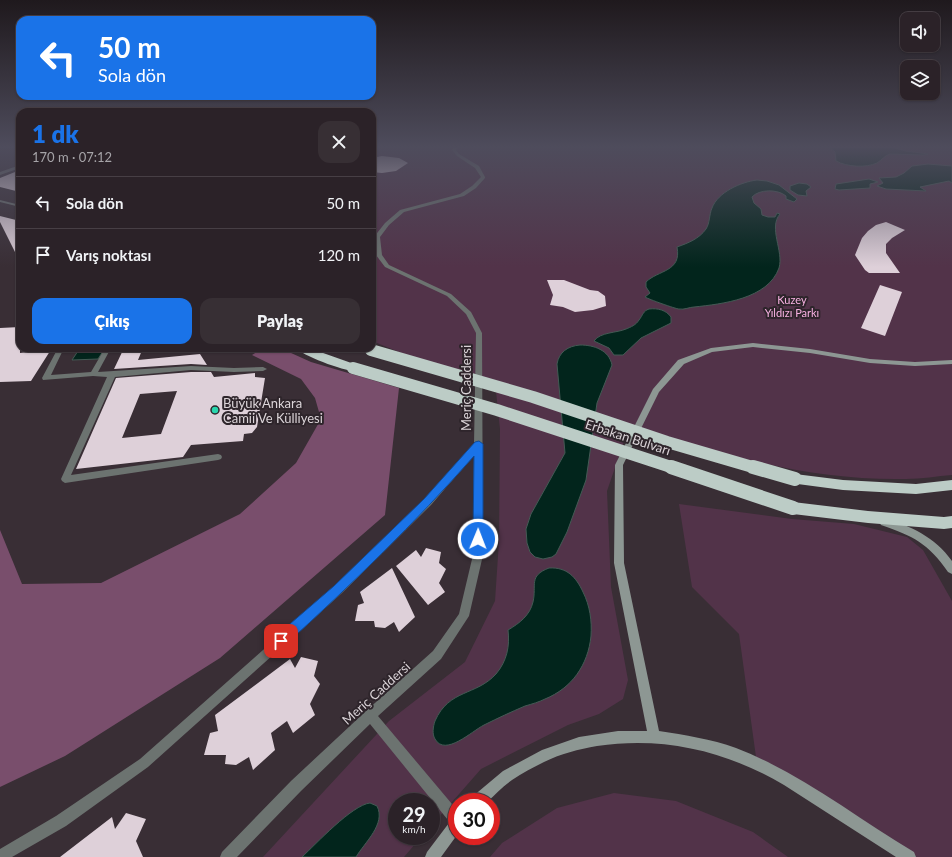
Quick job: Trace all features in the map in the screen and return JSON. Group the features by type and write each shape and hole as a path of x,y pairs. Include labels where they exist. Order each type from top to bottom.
{"highway":[{"name":"Erbakan Bulvarı","path":"376,351 533,397 667,442 795,479 842,485 916,490 952,485"},
{"name":"Erbakan Bulvarı","path":"308,352 353,368 505,412 793,508 868,517 944,523 952,522"}],"street":[{"name":"Meriç Caddersi","path":"227,857 296,786 370,715 437,655 464,616 478,555 479,333 469,313 449,295 387,266 379,255 377,237 387,224 402,211 462,195 474,187"},
{"path":"0,201 16,205"},
{"path":"654,736 619,563 619,465 656,391 681,362 711,350 753,346 915,364 952,362"},
{"path":"59,352 46,378 93,374 112,375 191,368 234,370 263,369"},
{"path":"93,374 106,352"},
{"path":"112,375 65,479 218,457"},
{"path":"2,857 4,854 61,821 144,763 338,590 428,502 479,444"},
{"path":"868,517 897,526 927,540 942,554 952,569"},
{"path":"370,715 448,809"},
{"path":"487,793 500,781 520,767 553,750 572,744 612,736 654,736 677,738 736,754 770,770 810,793 909,857"},
{"path":"432,857 448,836"}],"green space":[{"name":"Kuzey Yıldızı Parkı","path":"376,187 952,187 952,475 912,479 871,478 835,476 800,471 731,456 630,424 607,491 611,587 628,680 623,699 599,714 568,725 481,769 460,793 448,793 448,807 440,816 440,793 388,793 388,845 414,845 404,857 263,857 389,721 465,662 495,601 499,541 500,429 495,382 436,367 376,343"},
{"path":"679,504 792,519 854,524 907,537 923,550 952,601 952,857 904,857 756,757 739,634 692,587"},
{"path":"614,793 676,801 753,832 788,857 490,857 502,843 557,808"}],"shaded area":[{"path":"735,187 782,187 797,199 794,202 786,199 786,196 783,194 774,191 759,192 752,197 754,203 761,209 762,215 775,217 777,213 780,214 775,226 780,261 779,268 773,278 765,287 755,293 730,302 718,304 679,309 645,297 650,293 646,287 646,282 673,266 678,255 677,247 697,238 706,229 710,213 715,202 719,197"},
{"path":"790,187 811,187 806,191 807,196 798,195 790,190"},
{"path":"835,187 870,187 839,190 835,189"},
{"path":"880,187 920,187 926,191 886,189"},
{"path":"649,309 659,309 664,311 671,317 671,323 641,338 623,355 614,355 609,348 594,341 600,336 633,326 638,322 644,312"},
{"path":"580,345 600,349 608,356 612,365 597,403 586,480 567,532 556,554 552,557 543,559 535,557 530,552 527,543 526,529 531,514 565,453 557,364 558,360 565,350"},
{"path":"77,352 102,352 98,359 72,360"},
{"path":"257,352 289,352 311,362 399,388 385,515 220,658 65,756 0,787 0,530 22,584 101,583 240,514 296,463 321,419 315,398 301,379 252,355"},
{"path":"549,568 566,571 574,578 583,592 589,608 591,619 591,636 589,647 582,666 577,674 571,682 555,694 494,720 459,741 452,744 439,744 433,735 433,730 435,721 441,711 455,698 488,681 500,669 507,653 509,642 508,630 517,624 530,611 533,602 536,578 538,574"},
{"path":"370,803 377,806 379,819 373,833 356,857 302,857 354,810 362,805"}],"building":[{"path":"0,187 16,187 16,191"},
{"path":"0,216 16,220 16,254 0,222"},
{"path":"886,222 905,230 892,238 886,244 886,253 900,273 869,273 865,270 855,255 862,238 868,231 876,225"},
{"path":"547,280 564,280 590,290 598,291 605,296 606,306 593,310 575,312 563,307 550,305 553,295"},
{"path":"880,285 902,292 885,336 861,328"},
{"path":"16,327 16,352 49,352 31,381 0,382 0,328"},
{"path":"122,352 141,352 138,360 200,354 207,365 191,364 114,369"},
{"name":"Büyük Ankara Camii Ve Külliyesi","path":"191,372 211,372 214,377 255,373 255,377 265,378 257,427 252,433 244,434 243,441 191,445 183,457 76,469 116,378","holes":["177,391 161,434 122,438 140,394"]},
{"path":"426,548 441,552 439,563 446,569 439,583 445,592 428,605 396,566 416,550 421,557"},
{"path":"392,568 415,617 399,632 394,622 385,628 375,627 374,621 355,621 358,605 364,603 360,592"},
{"path":"301,657 318,661 314,676 320,684 310,704 315,715 293,733 287,721 271,733 275,750 253,770 249,757 236,765 225,764 226,755 204,755 210,733 218,731 215,715 290,659 295,668"},
{"path":"126,813 146,819 136,841 143,857 60,857 112,817 115,829"}],"place":[{"name":"Büyük Ankara Camii Ve Külliyesi","path":"215,410"}],"route":[{"path":"281,641 338,590 428,502 479,444 478,539"}]}
